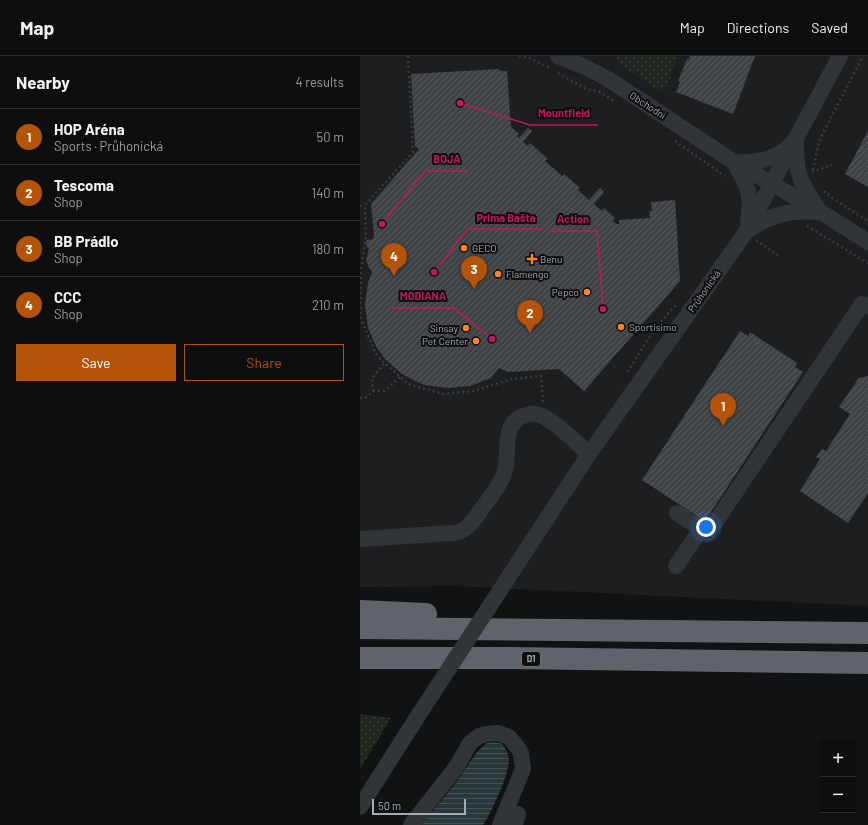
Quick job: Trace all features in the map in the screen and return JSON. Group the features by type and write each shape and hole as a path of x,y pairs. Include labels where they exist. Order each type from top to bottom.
{"highway":[{"path":"360,611 457,614 543,620 622,630"},
{"path":"360,628 868,633"},
{"name":"D1","path":"360,658 501,658 868,663"}],"street":[{"name":"Obchodní","path":"558,56 585,67 608,79 734,162 821,212 868,242"},
{"name":"Průhonická","path":"360,807 589,454 754,236 772,184 840,56"},
{"path":"734,162 760,161 771,158 783,152 796,140"},
{"path":"796,140 796,156 799,176 804,189 821,212"},
{"name":"Obchodní","path":"734,162 745,183 751,199 750,208 754,236"},
{"path":"754,236 762,221 780,214 821,212"},
{"path":"677,513 708,534 862,304 868,306"},
{"path":"360,539 454,533 465,529 500,483 506,467 508,433 517,420 526,415 536,414 545,418 589,454"},
{"path":"676,566 701,529"},
{"path":"411,825 457,766 470,743 479,736 498,733 509,737 518,748 521,753 523,769 500,825"}],"path":[{"path":"360,206 365,205 413,152 408,56"},
{"path":"519,56 529,58 586,89 598,91 616,103"},
{"path":"815,179 813,172 819,141 863,56"},
{"path":"674,141 732,180"},
{"path":"824,190 835,200 868,221"},
{"path":"365,205 366,236 361,270 360,317 377,356 408,384 443,394 474,391 511,379 541,376 543,404"},
{"path":"802,225 808,226 868,263"},
{"path":"628,373 635,359 668,312 680,302"},
{"path":"360,398 367,397 372,391 372,378 385,364"},
{"path":"372,391 384,391 400,377"}],"shaded area":[{"path":"360,56 868,56 868,606 455,586 360,587"},
{"path":"617,56 678,56 664,93 617,63"},
{"path":"360,714 391,718 360,769"},
{"path":"495,742 502,744 508,754 508,768 499,794 483,825 421,825 454,785 477,752 487,743"}],"building":[{"path":"690,56 755,56 733,114 676,92 680,82 678,81 687,59 689,60"},
{"path":"499,69 500,71 507,71 511,127 519,134 517,136 519,138 528,128 532,131 523,142 528,146 530,143 548,159 545,161 562,176 564,174 580,188 578,190 589,200 600,188 604,192 594,204 602,211 604,208 615,218 613,221 617,224 619,224 619,220 650,218 649,211 652,211 651,202 675,200 680,281 584,391 559,369 508,372 499,368 491,378 470,386 448,388 425,385 402,374 385,359 377,348 368,328 365,305 368,283 372,272 366,260 369,249 365,244 367,240 373,239 374,236 371,204 419,149 415,146 411,74"},
{"path":"868,131 868,187 845,174"},
{"path":"740,331 748,336 750,332 797,363 795,367 803,372 705,521 642,480"},
{"path":"868,376 868,493 848,523 800,491 820,459 816,457 822,449 826,451 850,414 839,407 859,378"}],"place":[{"name":"Mountfield","path":"460,103"},
{"name":"BOJA","path":"382,224"},
{"name":"GECO","path":"464,248"},
{"name":"Benu","path":"532,259"},
{"name":"Prima Bašta","path":"434,272"},
{"name":"Flamengo","path":"498,274"},
{"name":"CCC","path":"394,276"},
{"name":"BB Prádlo","path":"474,289"},
{"name":"Pepco","path":"587,292"},
{"name":"Action","path":"603,309"},
{"name":"Sportisimo","path":"621,327"},
{"name":"Sinsay","path":"466,328"},
{"name":"Tescoma","path":"530,333"},
{"name":"MODIANA","path":"492,339"},
{"name":"Pet Center","path":"476,341"},
{"name":"HOP Aréna","path":"723,426"}]}
